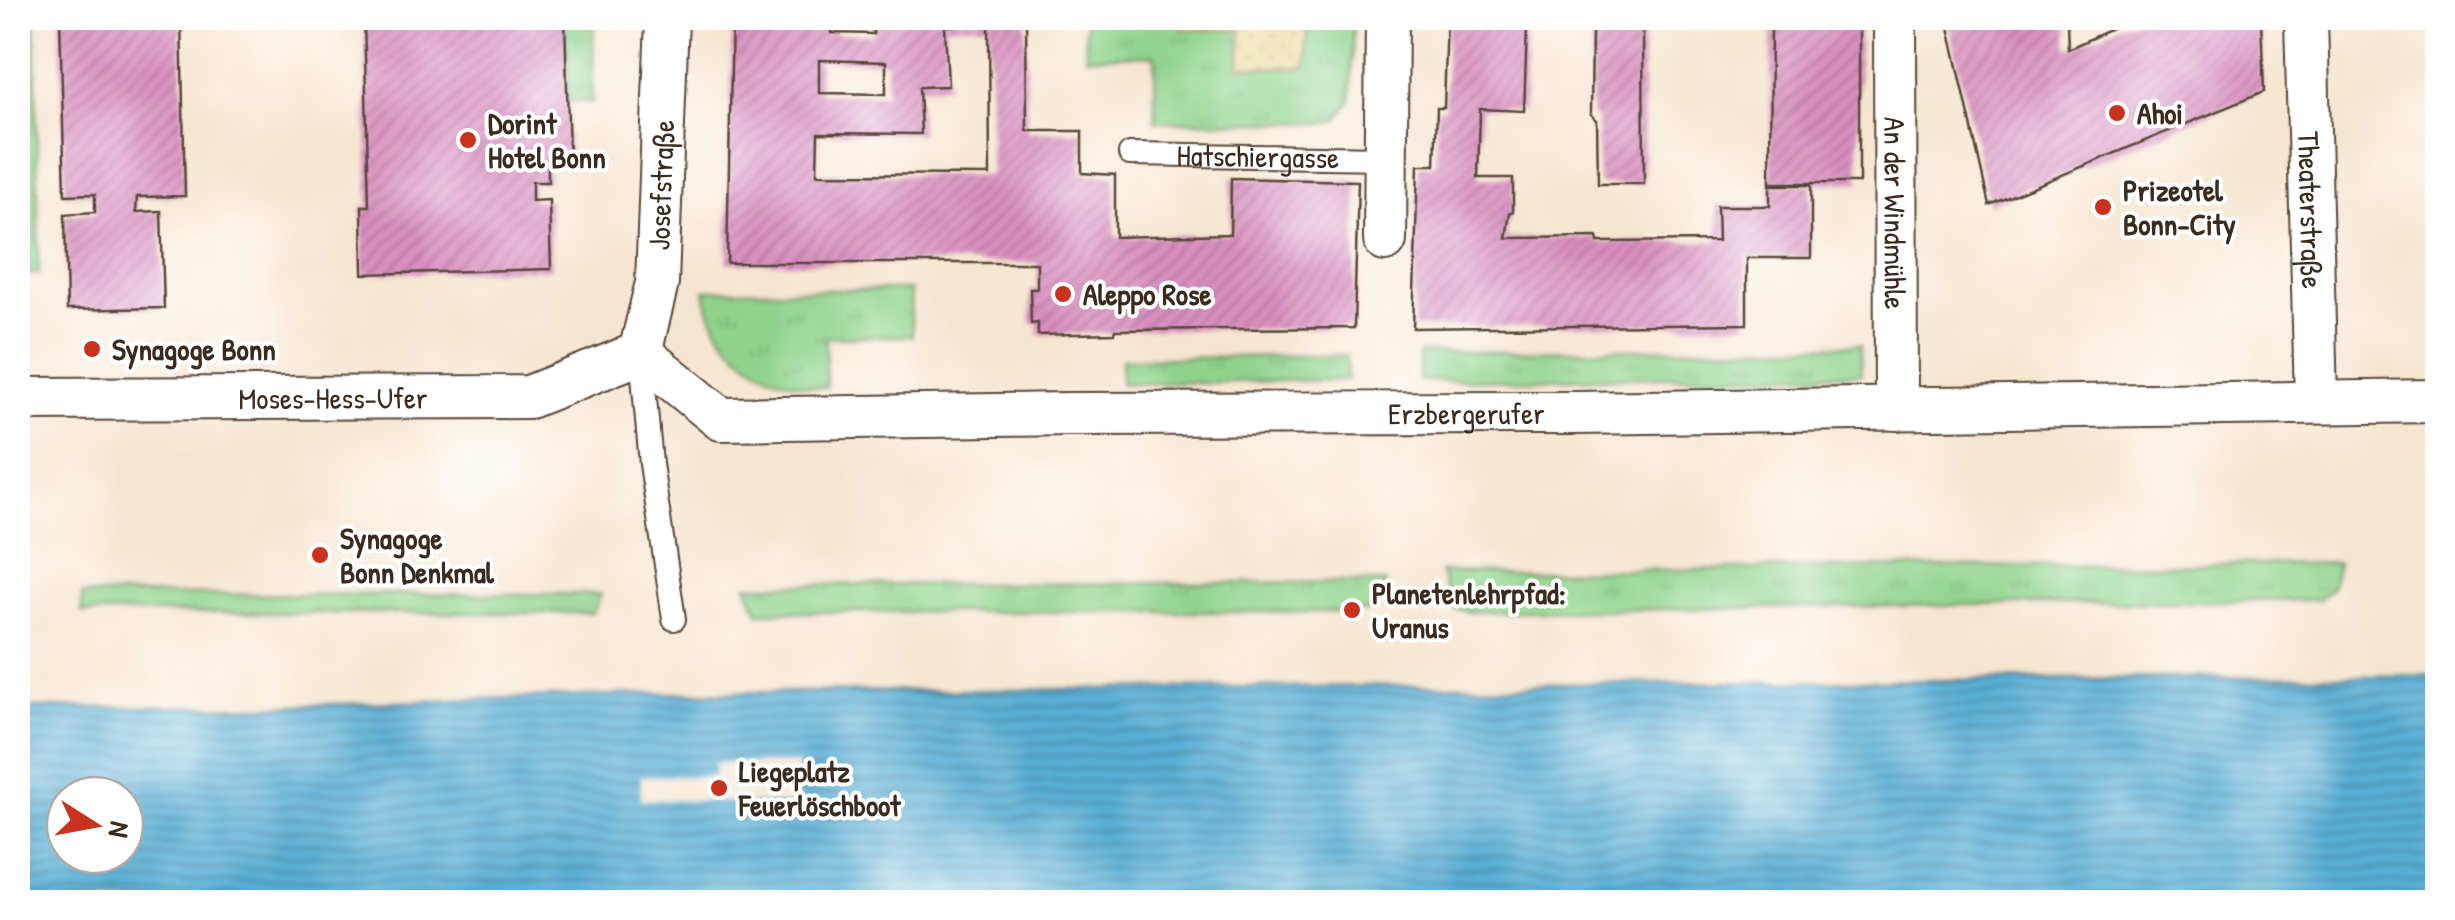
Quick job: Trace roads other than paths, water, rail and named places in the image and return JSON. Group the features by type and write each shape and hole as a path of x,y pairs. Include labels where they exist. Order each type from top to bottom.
{"street":[{"name":"Josefstraße","path":"640,353 657,283 667,18"},
{"path":"1385,240 1387,18"},
{"name":"An der Windmühle","path":"1895,18 1896,409"},
{"name":"Theaterstraße","path":"2306,18 2316,402"},
{"name":"Moses-Hess-Ufer","path":"18,399 530,397 640,353"},
{"name":"Erzbergerufer","path":"640,353 721,419 1896,409 2438,400"}],"lane":[{"name":"Hatschiergasse","path":"1130,154 1385,158"},
{"path":"640,353 651,464 674,618"}],"water":[{"path":"2437,675 2437,902 18,902 18,708 265,706 674,693"}],"place":[{"name":"Ahoi","path":"2117,113"},
{"name":"Dorint Hotel Bonn","path":"468,140"},
{"name":"Prizeotel Bonn-City","path":"2103,207"},
{"name":"Aleppo Rose","path":"1063,294"},
{"name":"Synagoge Bonn","path":"92,349"},
{"name":"Synagoge Bonn Denkmal","path":"320,555"},
{"name":"Planetenlehrpfad: Uranus","path":"1352,610"},
{"name":"Liegeplatz Feuerlöschboot","path":"719,788"}]}
